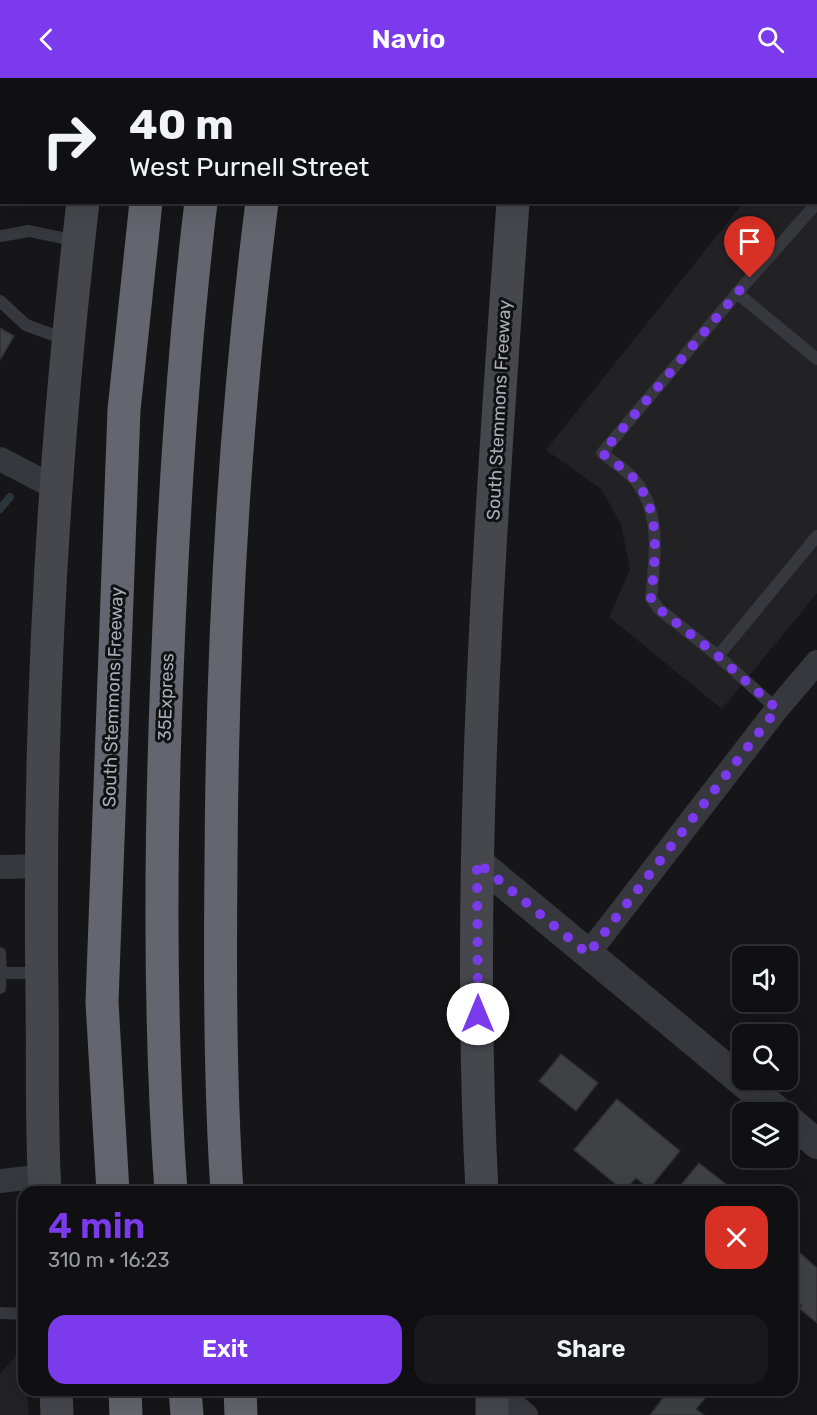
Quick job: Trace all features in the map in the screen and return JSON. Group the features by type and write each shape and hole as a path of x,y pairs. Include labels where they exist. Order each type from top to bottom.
{"highway":[{"name":"South Stemmons Freeway","path":"113,1186 102,1002 124,410 146,204"},
{"name":"35Express","path":"171,1186 163,980 163,779 179,427 201,204"},
{"path":"227,1186 220,964 226,615 239,424 262,204"},
{"path":"125,1396 126,1415"},
{"path":"185,1396 187,1415"},
{"path":"240,1396 241,1415"}],"main road":[{"path":"45,1184 40,866 56,488 67,340 83,204"},
{"name":"South Stemmons Freeway","path":"482,1186 477,862 496,440 513,204"},
{"path":"56,1396 57,1415"},
{"path":"492,1396 492,1415"}],"street":[{"path":"0,459 56,488"},
{"path":"588,954 777,709 817,662"},
{"path":"477,862 767,1102"},
{"path":"0,867 40,866"},
{"path":"798,1128 817,1144"},
{"path":"0,1181 45,1184"},
{"path":"504,1396 526,1415"}],"lane":[{"path":"777,709 718,656 659,609 651,598 657,547 649,504 635,480 602,453 737,293 816,204"},
{"path":"0,236 29,231 78,242"},
{"path":"737,293 817,359"},
{"path":"0,301 26,325 67,340"},
{"path":"718,656 817,536"},
{"path":"0,953 0,988"},
{"path":"1,973 42,973"},
{"path":"0,1313 18,1314"}],"shaded area":[{"path":"742,204 817,204 817,593 722,709 609,617 630,570 621,524 601,489 546,450"},
{"path":"18,1353 18,1396 27,1396 29,1415 0,1415 0,1374"}],"building":[{"path":"0,328 14,336 0,360"},
{"path":"561,1054 598,1083 576,1111 539,1081"},
{"path":"617,1099 680,1151 651,1186 645,1186 636,1178 629,1186 618,1186 574,1150"},
{"path":"699,1163 728,1186 680,1186"},
{"path":"798,1251 817,1268 817,1323 799,1308 802,1306 798,1302"},
{"path":"664,1396 706,1397 696,1409 704,1415 650,1415"}],"waterway":[{"path":"0,509 10,497"}],"route":[{"path":"478,1014 477,862 588,954 777,709 718,656 659,609 651,598 657,547 649,504 635,480 602,453 750,278"}]}
